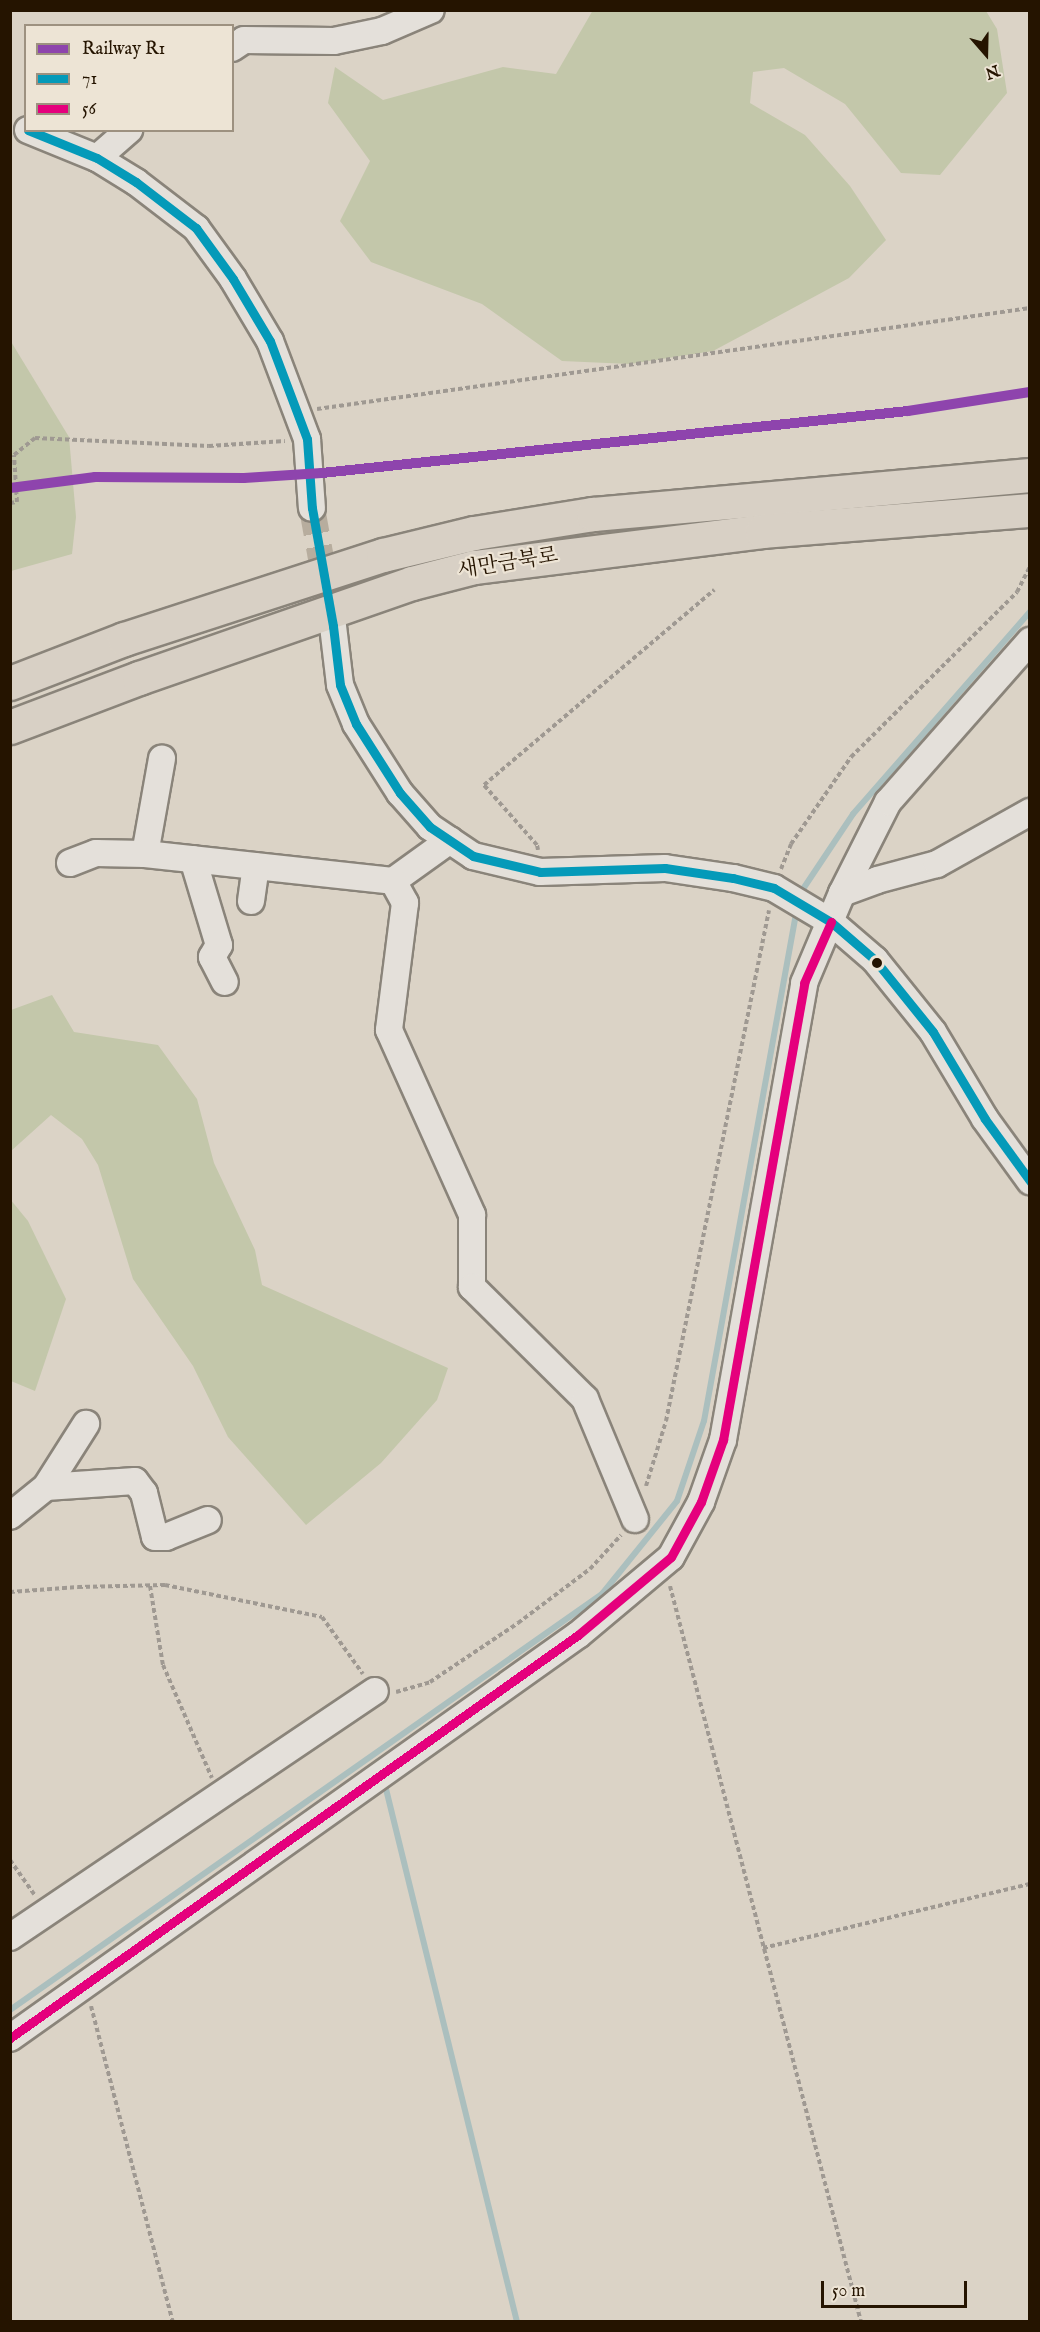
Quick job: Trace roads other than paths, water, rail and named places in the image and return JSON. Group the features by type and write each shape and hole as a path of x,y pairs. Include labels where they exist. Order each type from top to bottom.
{"highway":[{"name":"새만금북로","path":"10,683 124,639 361,562 474,533 593,514 1029,475"},
{"name":"새만금북로","path":"10,727 139,678 412,584 474,567 762,531 1029,510"}],"street":[{"path":"234,47 244,40 334,41 382,31 431,10"},
{"path":"32,132 97,158 136,182 196,228 233,279 270,341 307,439 312,508"},
{"path":"97,158 127,132"},
{"path":"333,626 340,685 356,724 400,793 430,827 474,856 540,872 665,868 733,878 774,888 831,922 875,960 933,1032 985,1119 1029,1181"},
{"path":"10,2038 578,1635 671,1557 701,1503 723,1440 804,983 842,893 888,802 1029,642"},
{"path":"145,854 162,759"},
{"path":"842,893 877,880 937,864 1029,812"},
{"path":"70,863 96,853 145,854 393,881 450,840"},
{"path":"193,859 219,945 212,957 225,982"},
{"path":"251,901 256,866"},
{"path":"393,881 405,903 389,1030 472,1215 472,1287 585,1399 635,1519"},
{"path":"10,1516 46,1487 86,1424"},
{"path":"46,1487 135,1481 144,1493 155,1537 166,1537 208,1520"},
{"path":"10,1937 375,1691"}],"waterway":[{"path":"799,895 853,814 1030,612"},
{"path":"10,2010 602,1594 677,1501 704,1421 797,908"},
{"path":"386,1789 517,2322"}],"tunnel":[{"path":"312,508 333,626"}],"rail line":[{"name":"R1","path":"10,488 95,477 244,478 322,473 908,411 1030,392"}]}
